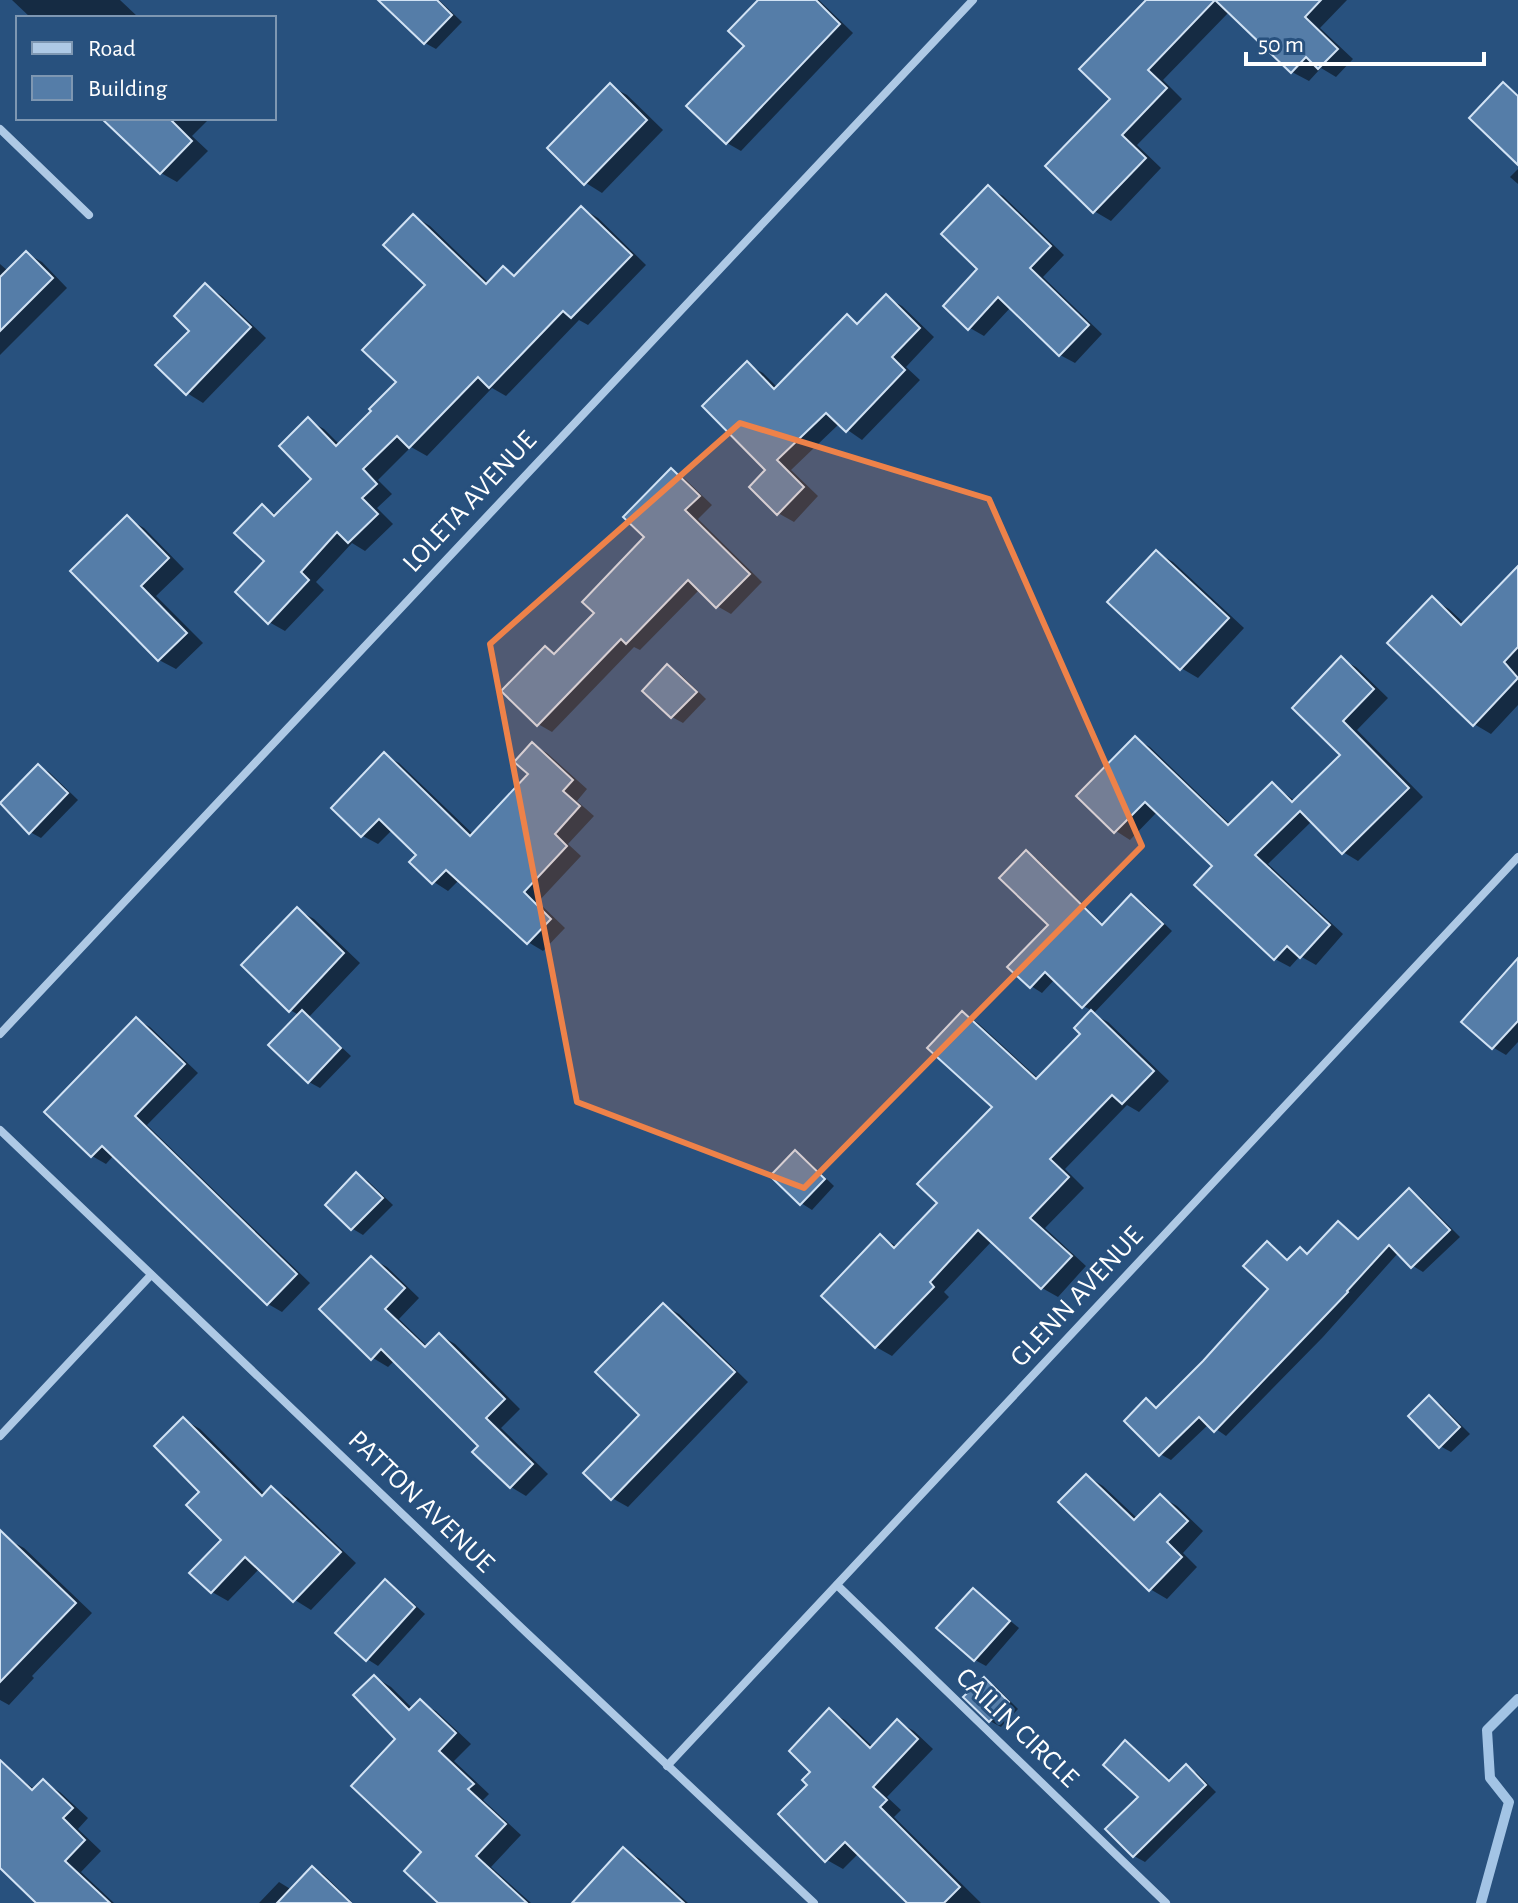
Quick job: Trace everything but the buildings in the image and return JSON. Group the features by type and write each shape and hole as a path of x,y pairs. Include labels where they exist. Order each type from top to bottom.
{"street":[{"name":"LOLETA AVENUE","path":"0,1034 973,0"},
{"path":"0,129 89,215"},
{"name":"GLENN AVENUE","path":"667,1766 1518,857"},
{"name":"PATTON AVENUE","path":"0,1130 814,1903"},
{"path":"0,1436 151,1275"},
{"name":"CAILIN CIRCLE","path":"837,1585 1166,1903"}],"highlighted area":[{"path":"740,423 989,499 1142,846 804,1188 577,1102 490,644"}],"waterway":[{"path":"1481,1903 1509,1802 1490,1778 1487,1730 1518,1699"}]}
